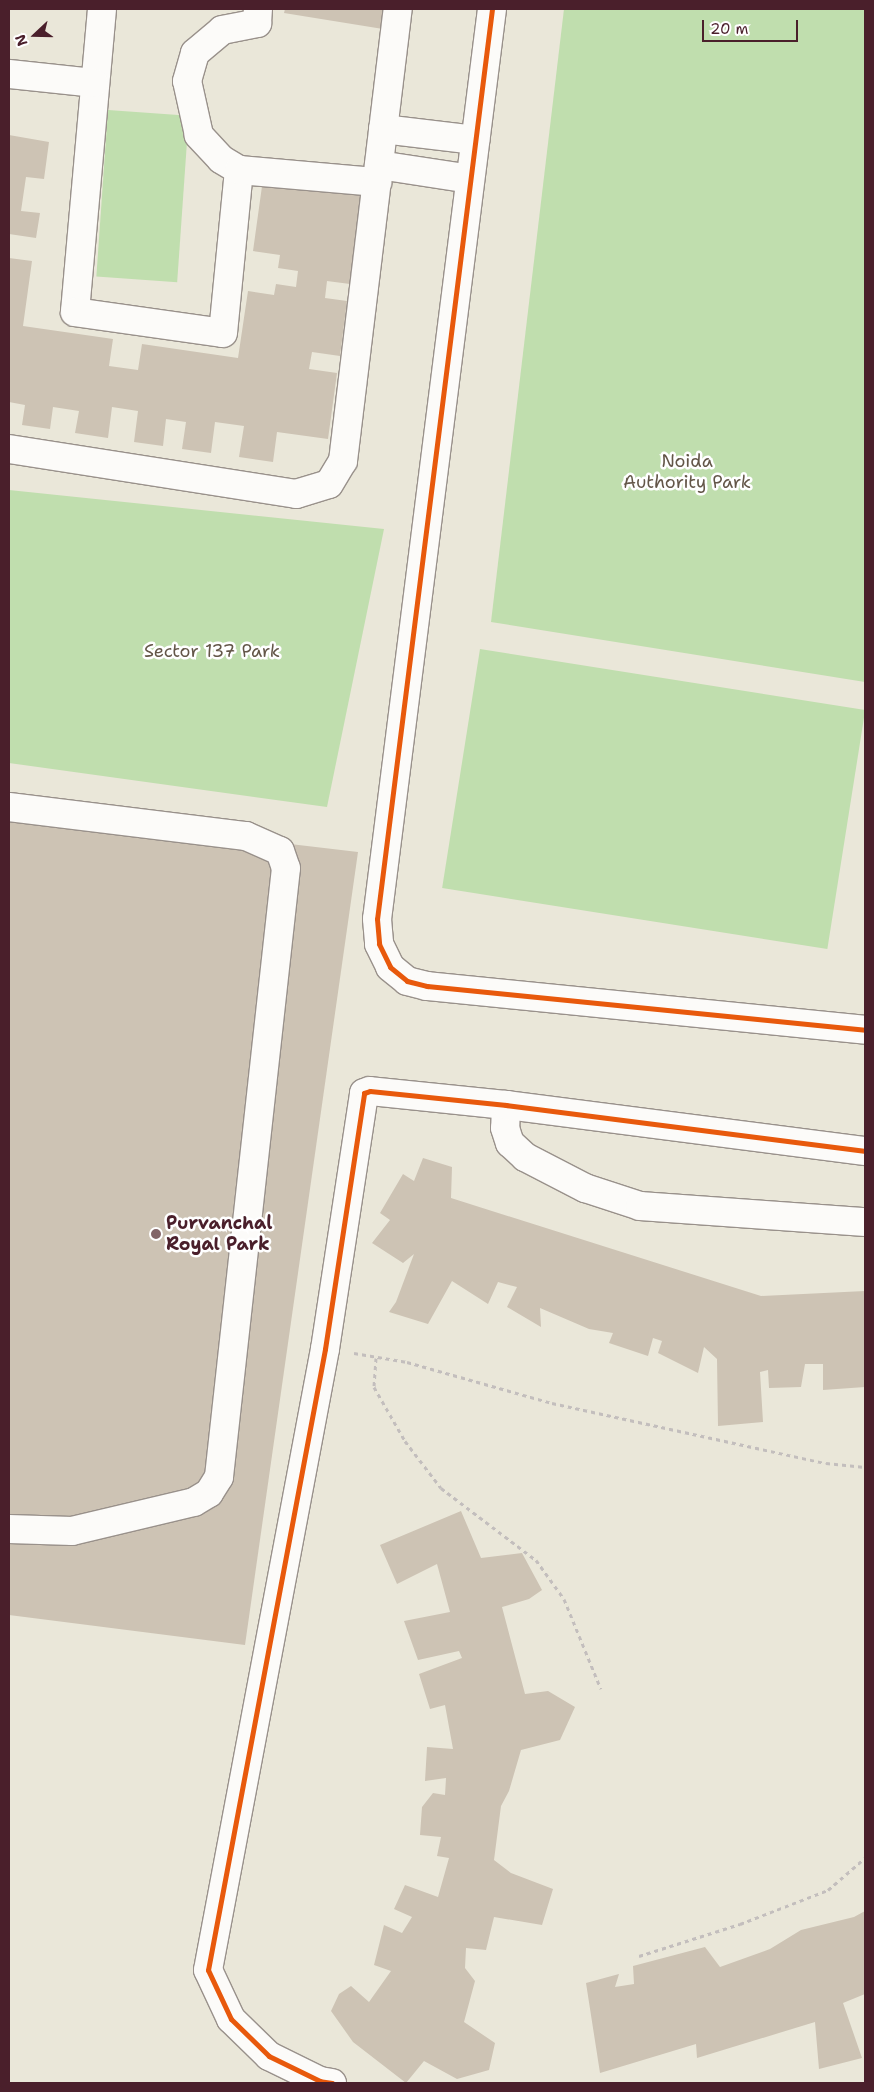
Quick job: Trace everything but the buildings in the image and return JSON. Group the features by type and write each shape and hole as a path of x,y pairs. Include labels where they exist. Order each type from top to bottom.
{"street":[{"path":"102,9 75,312 223,333 239,170"},
{"path":"258,9 257,23 222,30 195,53 187,81 199,135 221,159 239,170 470,178"},
{"path":"9,449 296,494 329,484 343,461 398,9"},
{"path":"492,9 474,140 378,919 379,944 390,967 407,981 428,986 865,1030"},
{"path":"9,74 94,83"},
{"path":"383,129 474,140"},
{"path":"9,807 246,836 280,851 286,868 219,1477 209,1493 194,1502 72,1532 9,1529"},
{"path":"332,2083 320,2081 269,2056 231,2019 208,1970 325,1349 364,1093 370,1091 506,1105 865,1151"},
{"path":"506,1105 505,1128 510,1143 525,1157 585,1188 640,1206 865,1222"}],"path":[{"path":"325,1349 407,1362 552,1403 826,1463 865,1467"},
{"path":"376,1358 374,1387 387,1413 442,1488 536,1560 564,1599 601,1689"},
{"path":"639,1956 740,1924 828,1890 865,1858"}],"green space":[{"name":"Noida Authority Park","path":"564,9 865,9 865,682 491,622"},
{"path":"108,110 189,116 177,282 96,277"},
{"name":"Sector 137 Park","path":"9,490 384,529 327,807 9,763"},
{"path":"480,649 865,710 827,949 442,888"}],"cycle path":[{"path":"492,9 377,919 379,944 390,967 407,981 427,986 865,1030"},
{"path":"332,2083 320,2081 269,2056 231,2019 208,1970 325,1349 364,1093 370,1091 506,1105 865,1151"}],"place":[{"name":"Purvanchal Royal Park","path":"156,1234"}]}
